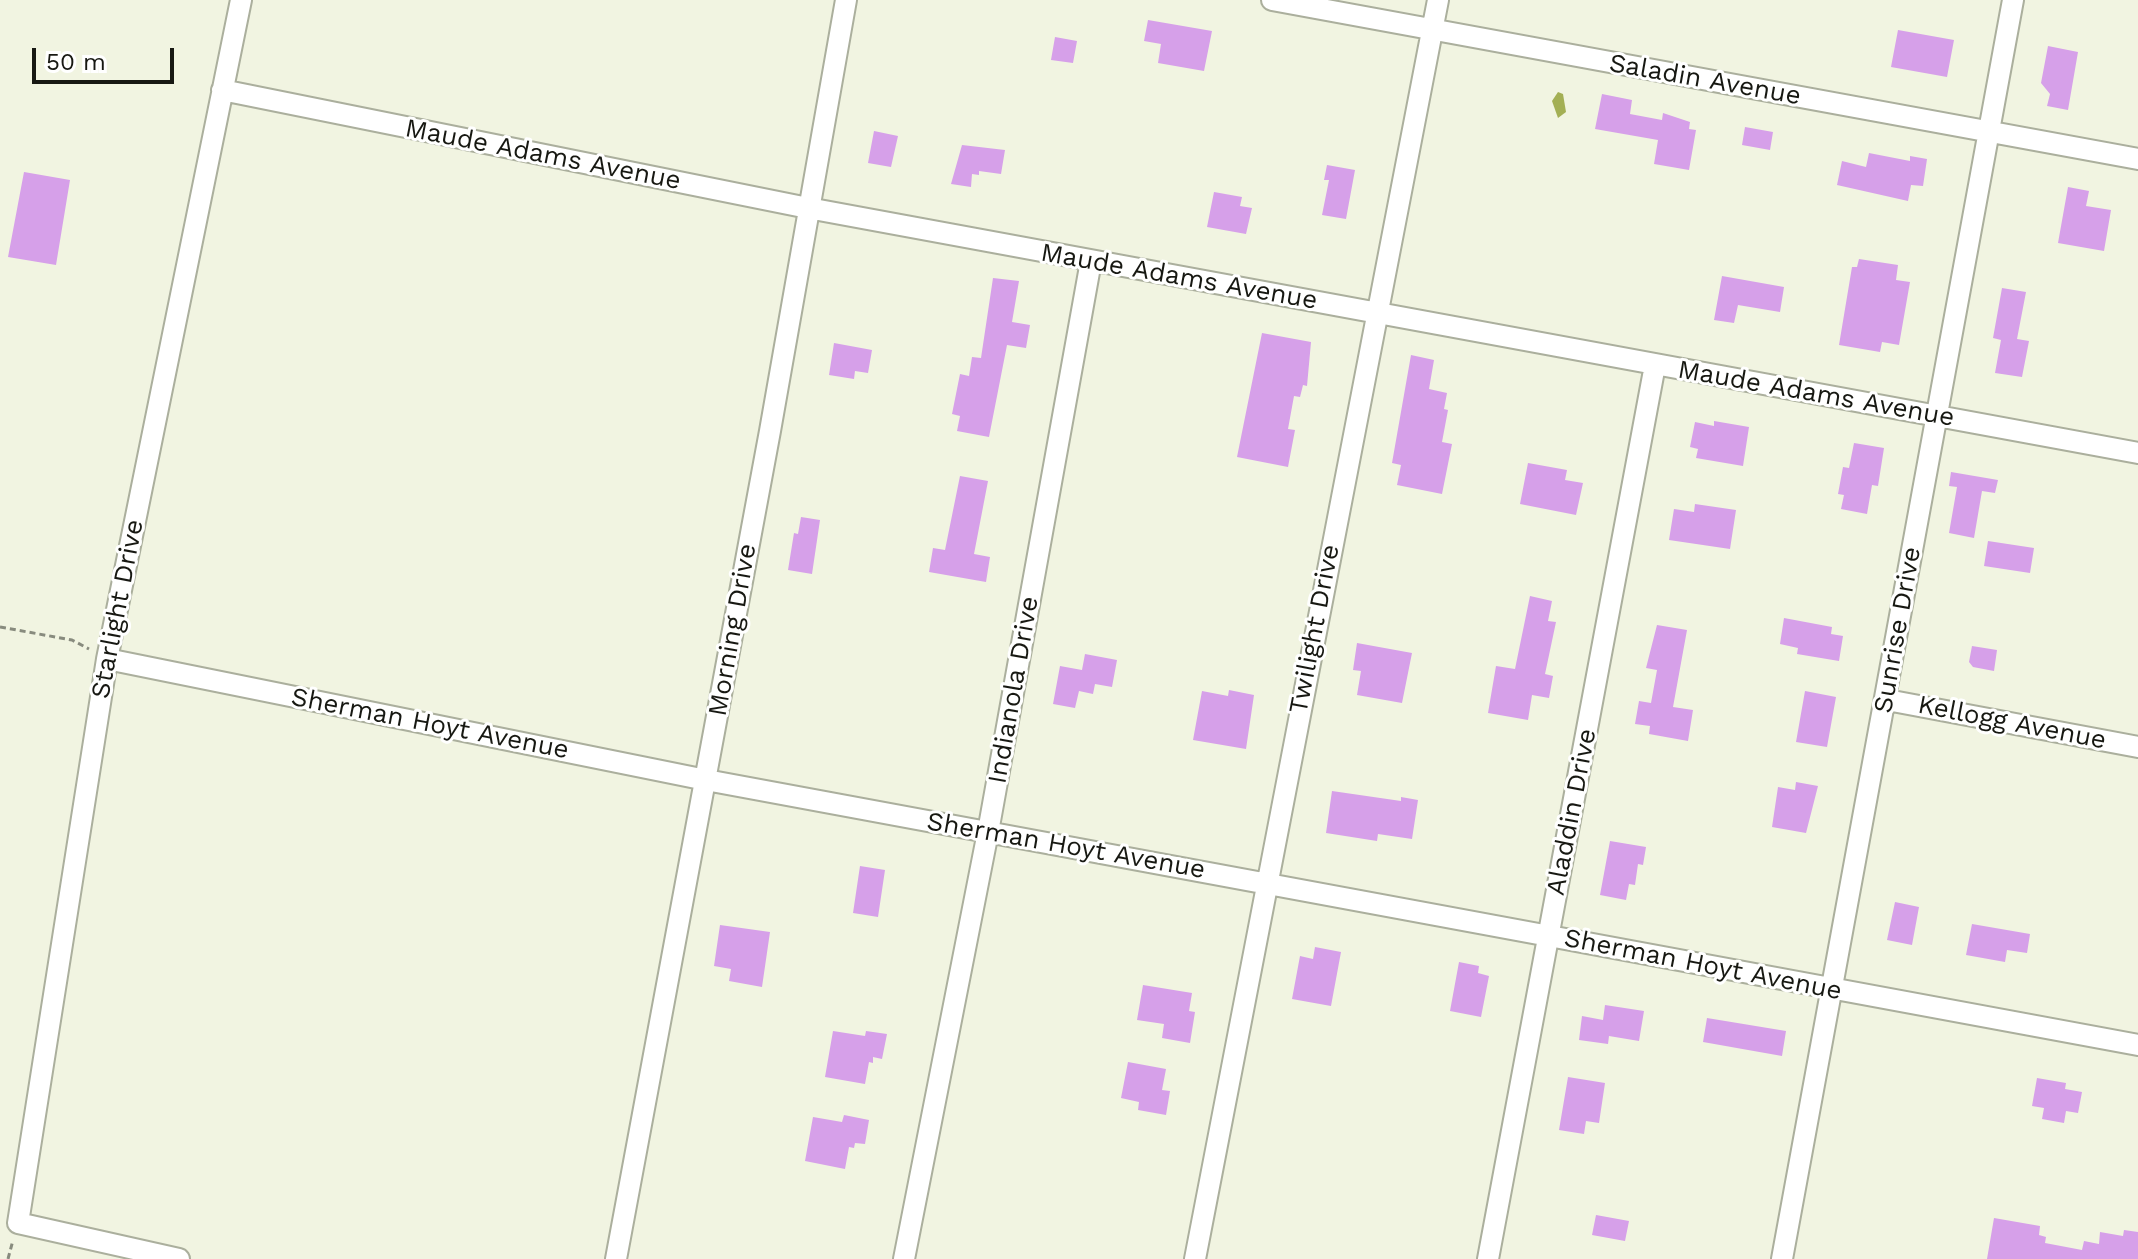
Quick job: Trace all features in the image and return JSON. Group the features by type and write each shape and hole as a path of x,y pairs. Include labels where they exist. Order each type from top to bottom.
{"street":[{"name":"Starlight Drive","path":"179,1259 18,1223 107,659 241,0"},
{"name":"Morning Drive","path":"616,1259 706,780 846,0"},
{"name":"Saladin Avenue","path":"1272,0 2138,159"},
{"name":"Twilight Drive","path":"1195,1259 1375,313 1438,0"},
{"name":"Sunrise Drive","path":"1782,1259 2013,0"},
{"name":"Maude Adams Avenue","path":"222,90 808,208 2138,453"},
{"name":"Indianola Drive","path":"904,1259 988,832 1091,261"},
{"name":"Aladdin Drive","path":"1488,1259 1655,365"},
{"name":"Sherman Hoyt Avenue","path":"107,659 706,780 2138,1045"},
{"name":"Kellogg Avenue","path":"1887,700 2138,747"}],"path":[{"path":"0,627 72,640 107,659"}],"shaded area":[{"path":"1558,92 1563,94 1566,112 1558,118 1552,101"}],"building":[{"path":"1148,20 1212,31 1204,71 1158,63 1161,44 1144,41"},
{"path":"1898,30 1954,40 1947,77 1891,67"},
{"path":"1055,37 1077,41 1073,63 1051,60"},
{"path":"2048,46 2078,52 2068,110 2047,106 2050,94 2041,83"},
{"path":"1602,94 1632,100 1630,114 1662,120 1663,113 1690,122 1689,129 1696,130 1689,170 1654,164 1658,140 1595,129"},
{"path":"1745,127 1773,132 1770,150 1742,145"},
{"path":"874,131 898,136 891,167 868,163"},
{"path":"962,145 1005,150 1001,174 979,171 979,175 972,174 971,187 951,184"},
{"path":"1869,153 1910,161 1910,156 1927,159 1923,186 1911,185 1908,201 1837,185 1842,161 1866,167"},
{"path":"1327,165 1355,170 1346,219 1322,215 1329,180 1324,180"},
{"path":"24,172 70,180 56,265 8,257"},
{"path":"2068,187 2089,191 2086,206 2111,210 2104,251 2058,243"},
{"path":"1214,192 1242,197 1240,206 1252,208 1246,234 1207,227"},
{"path":"1859,259 1898,265 1896,280 1910,282 1899,345 1882,342 1880,352 1839,345 1852,267 1857,267"},
{"path":"1722,276 1784,287 1780,312 1738,305 1734,323 1714,320"},
{"path":"993,278 1019,281 1012,322 1030,325 1026,348 1007,345 989,437 957,431 960,416 952,414 960,374 969,376 972,357 981,358"},
{"path":"2002,288 2026,292 2017,339 2029,341 2022,377 1995,373 2001,340 1993,338"},
{"path":"1262,333 1311,342 1307,386 1303,385 1300,397 1294,396 1288,429 1295,430 1288,467 1237,457"},
{"path":"834,343 872,350 868,373 855,371 854,379 829,375"},
{"path":"1411,355 1434,360 1429,389 1447,393 1444,409 1448,410 1442,442 1452,444 1442,494 1397,485 1401,465 1392,463"},
{"path":"1714,421 1749,427 1743,466 1696,458 1698,449 1690,447 1695,422 1714,426"},
{"path":"1854,443 1884,448 1878,486 1872,485 1867,514 1841,509 1844,495 1838,494 1843,467 1849,468"},
{"path":"1528,463 1567,470 1565,480 1583,483 1576,515 1520,504"},
{"path":"1951,472 1998,480 1995,493 1982,491 1974,538 1949,533 1957,487 1949,486"},
{"path":"960,476 988,481 974,554 990,557 986,582 929,572 933,548 945,550"},
{"path":"1695,504 1736,510 1730,549 1669,540 1674,509 1694,512"},
{"path":"801,517 820,520 812,574 788,570 794,533 798,534"},
{"path":"1988,541 2034,548 2030,573 1984,566"},
{"path":"1530,596 1552,601 1548,621 1556,622 1545,674 1553,676 1549,698 1532,695 1528,720 1488,713 1496,666 1515,669"},
{"path":"1784,618 1832,627 1831,634 1843,636 1839,661 1797,654 1798,648 1780,644"},
{"path":"1657,625 1687,630 1673,707 1693,710 1688,741 1649,734 1650,726 1635,724 1639,701 1651,703 1657,670 1646,668"},
{"path":"1357,643 1412,653 1402,703 1357,695 1361,671 1353,670"},
{"path":"1972,646 1997,650 1994,671 1973,667 1969,662"},
{"path":"1085,654 1117,660 1112,687 1095,684 1093,694 1079,691 1075,708 1053,704 1060,666 1082,670"},
{"path":"1229,690 1254,695 1246,749 1193,740 1202,691 1228,696"},
{"path":"1805,691 1836,697 1827,747 1796,742"},
{"path":"1796,782 1818,786 1806,833 1772,827 1778,787 1795,790"},
{"path":"1332,791 1401,801 1401,797 1418,800 1412,839 1378,834 1377,841 1326,833"},
{"path":"1610,841 1646,847 1643,865 1638,864 1635,885 1629,884 1626,900 1600,895"},
{"path":"860,866 885,870 878,917 853,913"},
{"path":"1895,902 1919,907 1912,945 1887,940"},
{"path":"1972,924 2030,934 2027,953 2007,950 2005,962 1966,955"},
{"path":"720,925 770,932 762,987 729,981 731,969 714,966"},
{"path":"1315,947 1341,952 1331,1006 1292,999 1300,956 1313,959"},
{"path":"1459,962 1479,966 1478,973 1489,976 1481,1017 1450,1011"},
{"path":"1143,985 1192,993 1189,1011 1195,1012 1190,1043 1162,1038 1164,1024 1137,1020"},
{"path":"1605,1005 1644,1011 1639,1041 1609,1036 1608,1044 1579,1040 1582,1016 1603,1020"},
{"path":"1707,1018 1786,1031 1782,1056 1703,1042"},
{"path":"833,1031 865,1036 866,1031 887,1034 882,1059 873,1057 873,1063 869,1062 865,1084 825,1077"},
{"path":"1128,1062 1166,1069 1162,1090 1170,1091 1166,1115 1138,1110 1139,1102 1121,1098"},
{"path":"1568,1077 1605,1083 1599,1123 1586,1121 1584,1134 1559,1130"},
{"path":"2037,1078 2066,1083 2065,1089 2082,1092 2078,1113 2066,1111 2064,1123 2042,1119 2044,1108 2032,1106"},
{"path":"844,1115 869,1120 865,1144 855,1143 854,1148 849,1147 845,1169 805,1161 813,1117 842,1122"},
{"path":"1596,1215 1629,1221 1625,1241 1592,1235"},
{"path":"1994,1218 2040,1226 2039,1235 2046,1237 2045,1243 2082,1250 2084,1241 2099,1244 2100,1232 2123,1236 2124,1230 2138,1232 2138,1259 1987,1259"}]}
